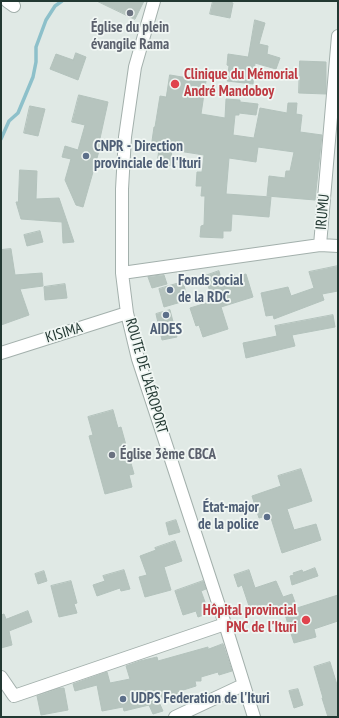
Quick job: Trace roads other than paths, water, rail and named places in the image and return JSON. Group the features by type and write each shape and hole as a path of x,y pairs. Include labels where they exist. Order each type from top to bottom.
{"street":[{"name":"ROUTE DE L'AÉROPORT","path":"154,1 135,67 125,138 122,189 122,272 127,313 138,359 254,717"},
{"name":"IRUMU","path":"320,245 338,36"},
{"path":"122,272 320,245 338,246"},
{"name":"KISIMA","path":"1,352 127,313"},
{"path":"1,677 14,696 225,624"},
{"path":"175,717 243,684"}],"waterway":[{"path":"1,139 9,121 18,113 33,77 36,62 36,47 46,20 55,6 62,1"}],"place":[{"name":"Église du plein évangile Rama","path":"130,13"},
{"name":"Clinique du Mémorial André Mandoboy","path":"175,84"},
{"name":"CNPR - Direction provinciale de l'Ituri","path":"86,156"},
{"name":"Fonds social de la RDC","path":"170,290"},
{"name":"AIDES","path":"166,315"},
{"name":"Église 3ème CBCA","path":"112,455"},
{"name":"État-major de la police","path":"267,517"},
{"name":"Hôpital provincial PNC de l'Ituri","path":"306,620"},
{"name":"UDPS Federation de l'Ituri","path":"123,699"}]}
